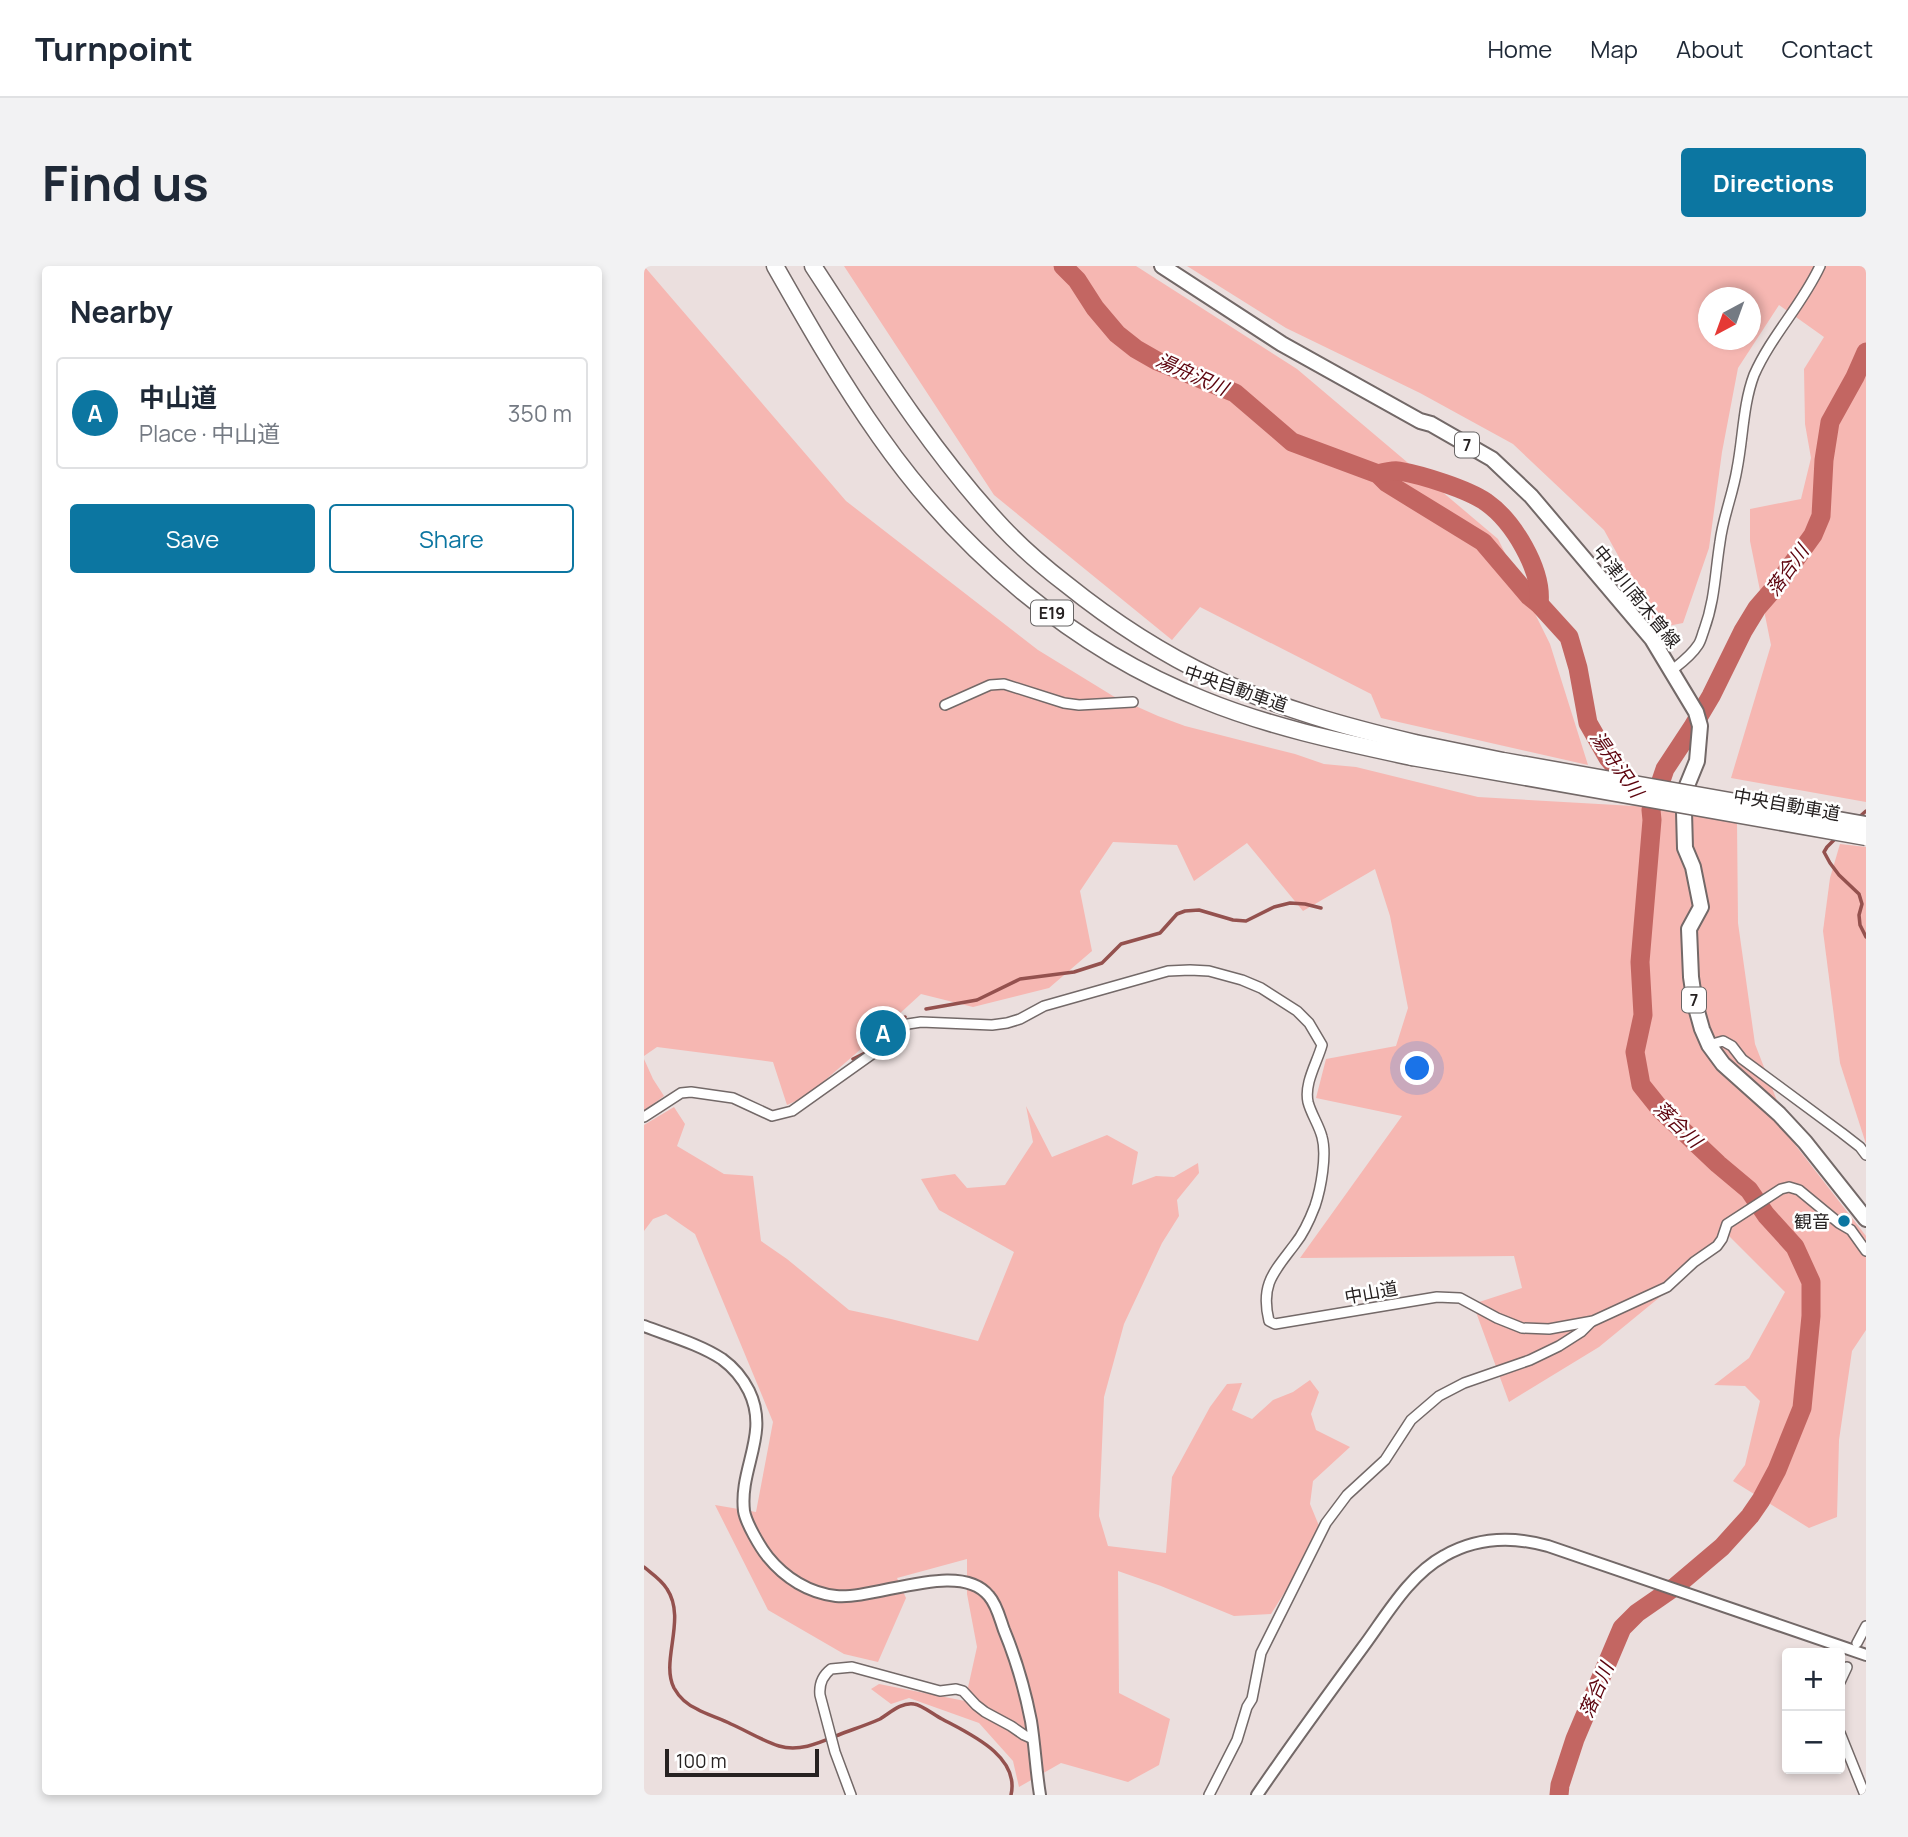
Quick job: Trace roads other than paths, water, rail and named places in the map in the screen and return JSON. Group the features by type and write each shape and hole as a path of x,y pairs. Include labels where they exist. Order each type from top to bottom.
{"highway":[{"name":"中央自動車道","path":"775,266 847,389 881,439 948,521 1018,587 1064,622 1108,652 1157,679 1204,700 1301,731 1414,750 1866,837"},
{"name":"中央自動車道","path":"813,266 941,454 1005,530 1040,563 1084,598 1124,628 1170,656 1214,678 1306,714 1414,750 1503,761 1866,825"}],"main road":[{"name":"中津川南木曽線","path":"1162,266 1282,344 1492,460 1531,496 1652,639 1698,719 1697,761 1686,788 1684,812 1685,848 1693,867 1701,907 1689,929 1691,977 1702,1030 1723,1064 1779,1114 1805,1142 1866,1219"}],"street":[{"path":"1671,671 1700,643 1709,617 1725,514 1735,481 1749,392 1755,375 1775,337 1820,266"},
{"path":"945,705 997,684 1079,705 1133,702"},
{"name":"中山道","path":"644,1117 674,1096 691,1092 733,1098 772,1116 782,1115 792,1111 889,1042 908,1024 1007,1023 1044,1006 1168,971 1209,971 1261,988 1297,1011 1309,1023 1322,1045 1308,1087 1308,1101 1322,1137 1324,1156 1309,1221 1277,1266 1266,1292 1269,1321 1275,1324 1437,1297 1460,1298 1522,1328 1549,1329 1593,1321 1667,1287 1694,1262 1717,1246 1727,1224 1789,1186 1851,1230 1866,1251"},
{"path":"1709,1045 1723,1041 1732,1046 1742,1059 1842,1133 1866,1155"},
{"path":"1209,1795 1237,1740 1252,1699 1261,1653 1326,1523 1347,1494 1385,1460 1411,1420 1439,1396 1464,1382 1530,1360 1559,1346 1593,1321"},
{"path":"644,1326 712,1354 731,1366 746,1385 756,1406 758,1427 744,1493 744,1513 769,1559 788,1577 816,1591 836,1596 863,1595 909,1585 954,1580 973,1584 988,1594 994,1603 1024,1689 1040,1795"},
{"path":"1257,1795 1394,1605 1419,1575 1443,1556 1476,1543 1505,1539 1525,1540 1598,1562 1866,1655"},
{"path":"1857,1643 1866,1626"},
{"path":"851,1795 835,1752 820,1695 824,1676 831,1669 844,1667 864,1670 940,1690 963,1691 985,1712 1033,1738"},
{"path":"1845,1671 1847,1667"},
{"path":"1845,1745 1865,1795"}],"waterway":[{"name":"湯舟沢川","path":"1063,266 1077,280 1095,308 1117,334 1136,349 1157,361 1235,393 1292,442 1378,474 1387,483 1483,542 1529,596 1569,637 1578,668 1588,723 1608,758 1637,792"},
{"name":"落合川","path":"1559,1795 1575,1739 1622,1628 1637,1613 1676,1586 1722,1547 1750,1516 1777,1470 1802,1408 1811,1316 1811,1282 1795,1247 1766,1215 1749,1190 1661,1110 1641,1085 1635,1052 1643,1015 1640,962 1651,810 1665,769 1711,696 1757,608 1813,535 1821,516 1824,460 1830,422 1866,352"},
{"name":"湯舟沢川","path":"1378,474 1397,471 1420,476 1478,497 1496,510 1516,534 1531,562 1539,591 1539,604"},
{"path":"1857,819 1866,811"},
{"path":"1836,838 1824,852 1839,875 1859,894 1862,904 1860,925 1866,937"},
{"path":"926,1009 977,1000 1020,979 1074,972 1102,963 1121,944 1160,933 1177,914 1185,911 1199,910 1246,921 1274,907 1290,903 1321,908"},
{"path":"853,1059 869,1051 905,1017"},
{"path":"644,1567 667,1589 672,1601 675,1613 670,1677 676,1691 690,1705 773,1744 788,1748 813,1745 872,1723 896,1708 909,1704 917,1705 979,1739 1001,1758 1012,1781 1011,1795"}],"place":[{"name":"中山道","path":"883,1033"},
{"name":"観音","path":"1844,1221"}]}
